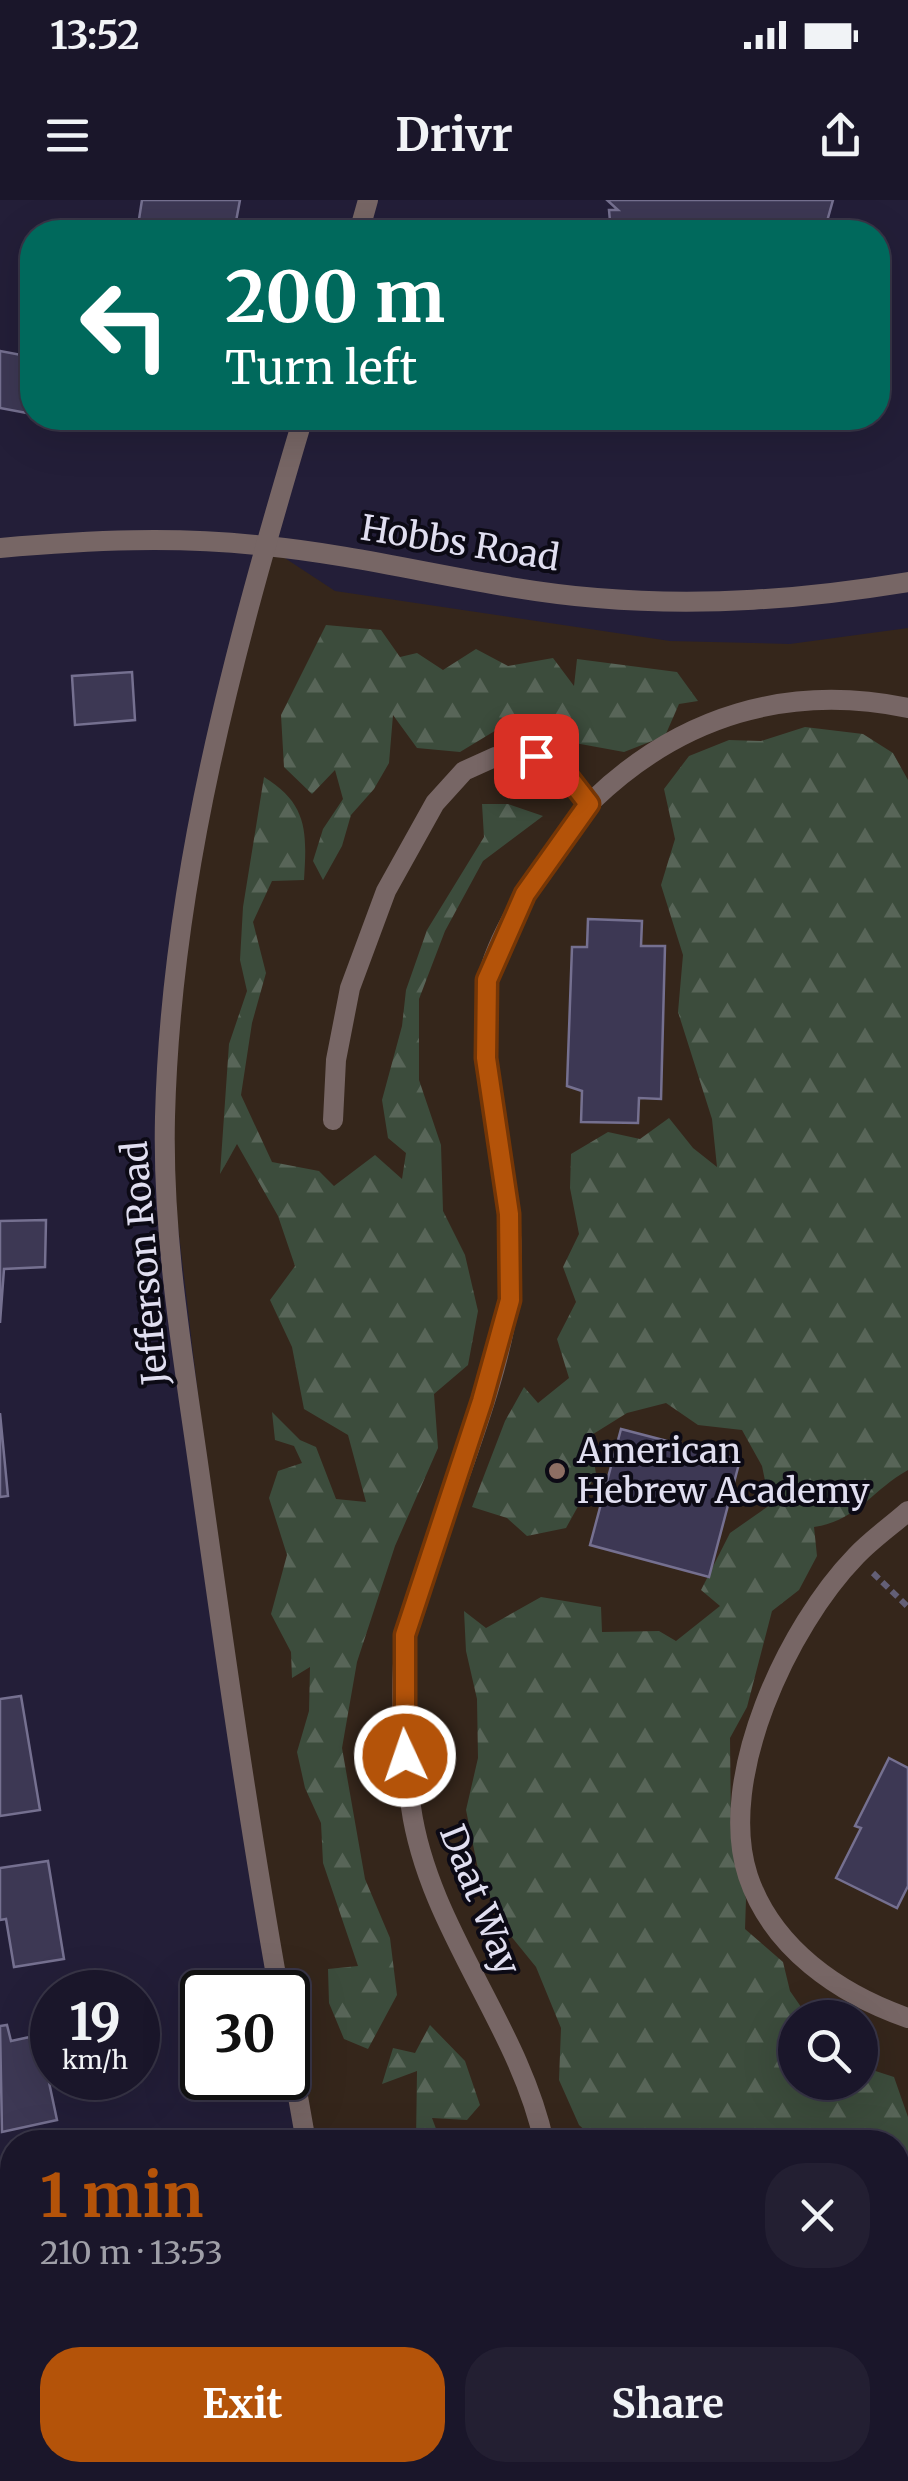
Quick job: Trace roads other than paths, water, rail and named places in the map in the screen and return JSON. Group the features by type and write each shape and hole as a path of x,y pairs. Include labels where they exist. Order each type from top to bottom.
{"street":[{"name":"Jefferson Road","path":"275,1970 249,1825 172,1274 165,1116 186,879 204,787 265,546 299,430"},
{"name":"Hobbs Road","path":"0,548 144,539 265,546 594,598 667,602 787,601 908,582"},
{"name":"Daat Way","path":"541,2130 525,2071 485,2002 432,1882 411,1813 402,1727 405,1635 482,1401 510,1300 509,1214 486,1058 487,980 525,894 589,804 649,753 676,737 755,706 836,698 908,708"},
{"path":"334,1120 336,1060 350,988 386,891 435,803 464,771 495,757 536,756 562,769 589,804"},
{"path":"908,1511 855,1556 794,1642 766,1697 744,1769 747,1872 762,1909 782,1939 812,1967 908,2018"},
{"path":"299,2100 304,2130"}],"place":[{"name":"American Hebrew Academy","path":"557,1471"}]}
